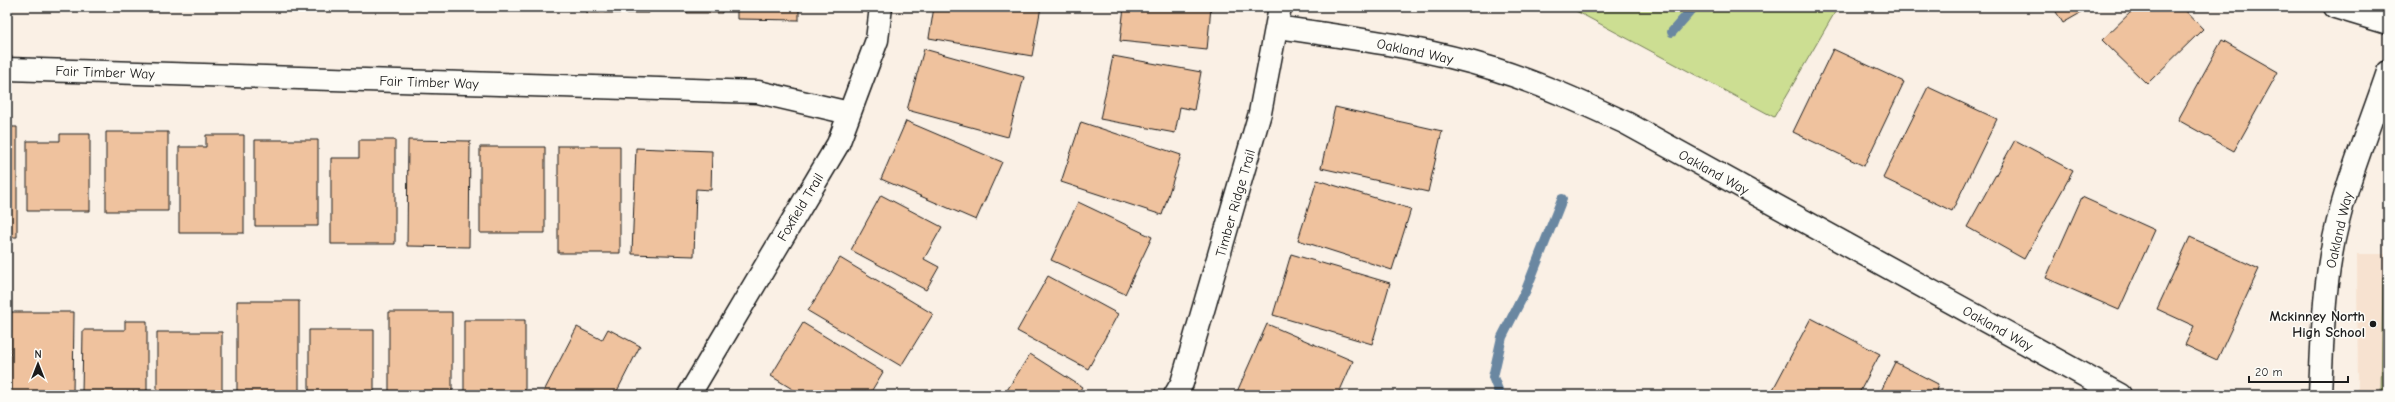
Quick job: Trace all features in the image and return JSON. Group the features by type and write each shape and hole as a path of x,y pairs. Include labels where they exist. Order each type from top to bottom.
{"street":[{"name":"Foxfield Trail","path":"689,395 838,144 877,40 881,7"},
{"path":"2335,7 2388,23"},
{"name":"Timber Ridge Trail","path":"1175,395 1182,383 1224,244 1260,113 1279,17"},
{"name":"Oakland Way","path":"1279,17 1444,56 1499,71 1539,84 1580,102 1626,123 2120,395"},
{"name":"Fair Timber Way","path":"7,69 758,92 849,113"},
{"name":"Oakland Way","path":"2320,395 2323,312 2331,254 2345,199 2388,72"}],"shaded area":[{"name":"Mckinney North High School","path":"2357,254 2388,254 2388,395 2358,395"}],"green space":[{"path":"1576,7 1838,7 1774,117 1576,11"},
{"path":"2383,278 2388,278 2388,395 2381,395"}],"building":[{"path":"587,7 649,7 649,13 587,13"},
{"path":"687,7 722,7 722,13 687,13"},
{"path":"737,7 799,7 799,20 737,19"},
{"path":"934,7 1041,7 1032,56 929,38"},
{"path":"1124,7 1211,7 1207,50 1120,41"},
{"path":"2053,7 2091,7 2063,23"},
{"path":"2136,7 2182,7 2203,29 2147,84 2102,40"},
{"path":"2222,40 2278,72 2234,151 2178,120"},
{"path":"924,49 1024,77 1008,137 907,110"},
{"path":"1833,49 1904,82 1864,166 1793,132"},
{"path":"1113,56 1201,72 1194,110 1180,107 1175,133 1100,119"},
{"path":"1928,87 1997,119 1952,211 1883,178"},
{"path":"1335,107 1442,131 1428,192 1321,168"},
{"path":"906,121 1002,162 976,220 881,179"},
{"path":"1081,122 1181,155 1162,215 1061,182"},
{"path":"7,127 17,127 17,237 7,237"},
{"path":"106,132 168,132 168,211 106,211"},
{"path":"60,134 90,134 90,211 27,211 27,141 60,141"},
{"path":"206,135 244,135 244,233 179,233 179,147 206,147"},
{"path":"255,140 318,140 318,226 255,226"},
{"path":"359,140 395,140 395,244 331,244 331,158 359,158"},
{"path":"408,140 470,141 469,247 407,246"},
{"path":"2015,140 2073,171 2024,259 1967,227"},
{"path":"558,146 620,146 620,253 558,253"},
{"path":"480,147 545,147 545,233 480,233"},
{"path":"636,148 712,151 711,190 696,189 694,256 632,254"},
{"path":"1317,180 1411,209 1392,270 1298,240"},
{"path":"881,195 942,227 924,259 939,267 926,290 851,250"},
{"path":"2082,197 2155,230 2119,310 2046,278"},
{"path":"1078,202 1152,237 1125,294 1051,260"},
{"path":"2190,237 2259,269 2217,360 2185,345 2194,326 2157,309"},
{"path":"1291,254 1390,283 1372,344 1273,315"},
{"path":"840,258 933,314 901,366 808,311"},
{"path":"1048,276 1118,314 1088,369 1017,331"},
{"path":"237,301 299,301 299,395 237,395"},
{"path":"11,312 74,312 73,395 10,395"},
{"path":"389,312 452,312 452,395 389,395"},
{"path":"1811,318 1880,354 1858,395 1770,395"},
{"path":"464,320 525,320 525,395 464,395"},
{"path":"125,321 147,321 147,395 82,395 83,330 125,330"},
{"path":"803,323 883,372 869,395 802,395 771,376"},
{"path":"1267,324 1353,361 1338,395 1236,394"},
{"path":"577,327 602,340 608,329 640,346 615,395 542,395"},
{"path":"309,330 374,330 374,395 309,395"},
{"path":"157,332 222,332 222,395 157,395"},
{"path":"1030,354 1082,387 1077,395 1004,395"},
{"path":"1895,362 1938,384 1935,395 1879,395"}],"waterway":[{"path":"1672,32 1694,7"},
{"path":"1500,395 1493,377 1502,337 1526,290 1562,199"}],"place":[{"name":"Mckinney North High School","path":"2373,324"}]}
